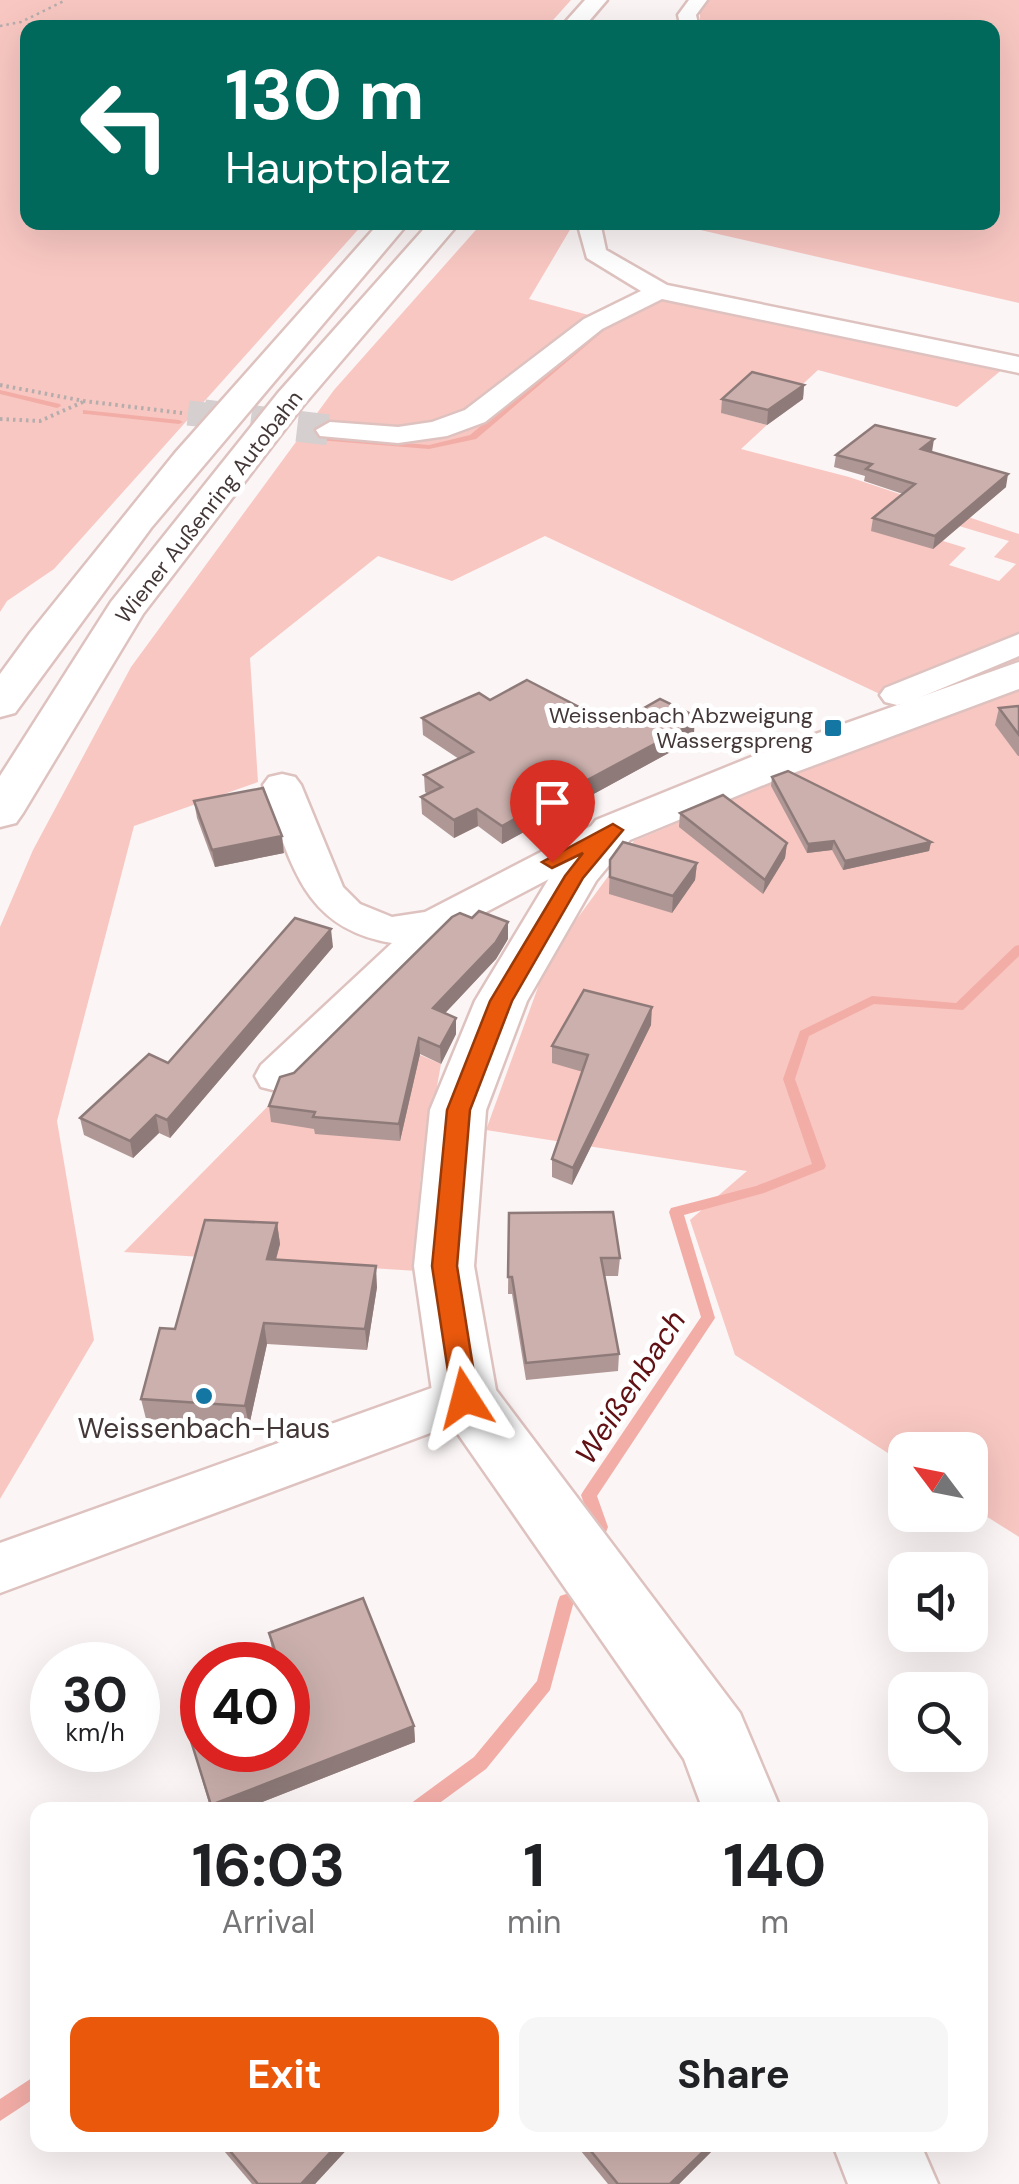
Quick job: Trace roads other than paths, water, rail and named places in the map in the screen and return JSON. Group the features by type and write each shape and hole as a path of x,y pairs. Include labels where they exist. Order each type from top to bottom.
{"main road":[{"path":"579,20 596,0"},
{"name":"Wiener Außenring Autobahn","path":"0,704 69,604 242,394 388,230"},
{"name":"Wiener Außenring Autobahn","path":"0,812 126,610 290,400 439,230"},
{"path":"739,1802 714,1738 465,1398 444,1266 458,1110 501,1001 575,876 613,830 772,766 1019,675"},
{"path":"880,2152 893,2184"}],"street":[{"path":"590,230 595,254 659,291 1019,365"},
{"path":"330,430 398,435 437,430 474,416 593,324 659,291"},
{"path":"898,695 1019,644"},
{"path":"282,785 331,899 352,916 380,929 442,920"},
{"path":"277,1076 442,920 613,830"},
{"path":"0,1568 465,1398"}],"waterway":[{"path":"318,438 429,447 473,437 604,327"},
{"path":"0,392 57,406"},
{"path":"86,412 179,422"},
{"name":"Weißenbach","path":"600,1527 589,1495 708,1318 676,1212 759,1190 819,1166 789,1079 804,1034 872,1000 959,1007 1019,949"},
{"name":"Weißenbach","path":"427,1802 480,1763 544,1685 566,1601"},
{"name":"Weißenbach","path":"0,2111 30,2090"}],"tunnel":[{"path":"188,413 225,417"},
{"path":"204,415 330,430"}],"place":[{"name":"Weissenbach Abzweigung Wassergspreng","path":"833,728"},
{"name":"Weissenbach-Haus","path":"204,1396"}]}
